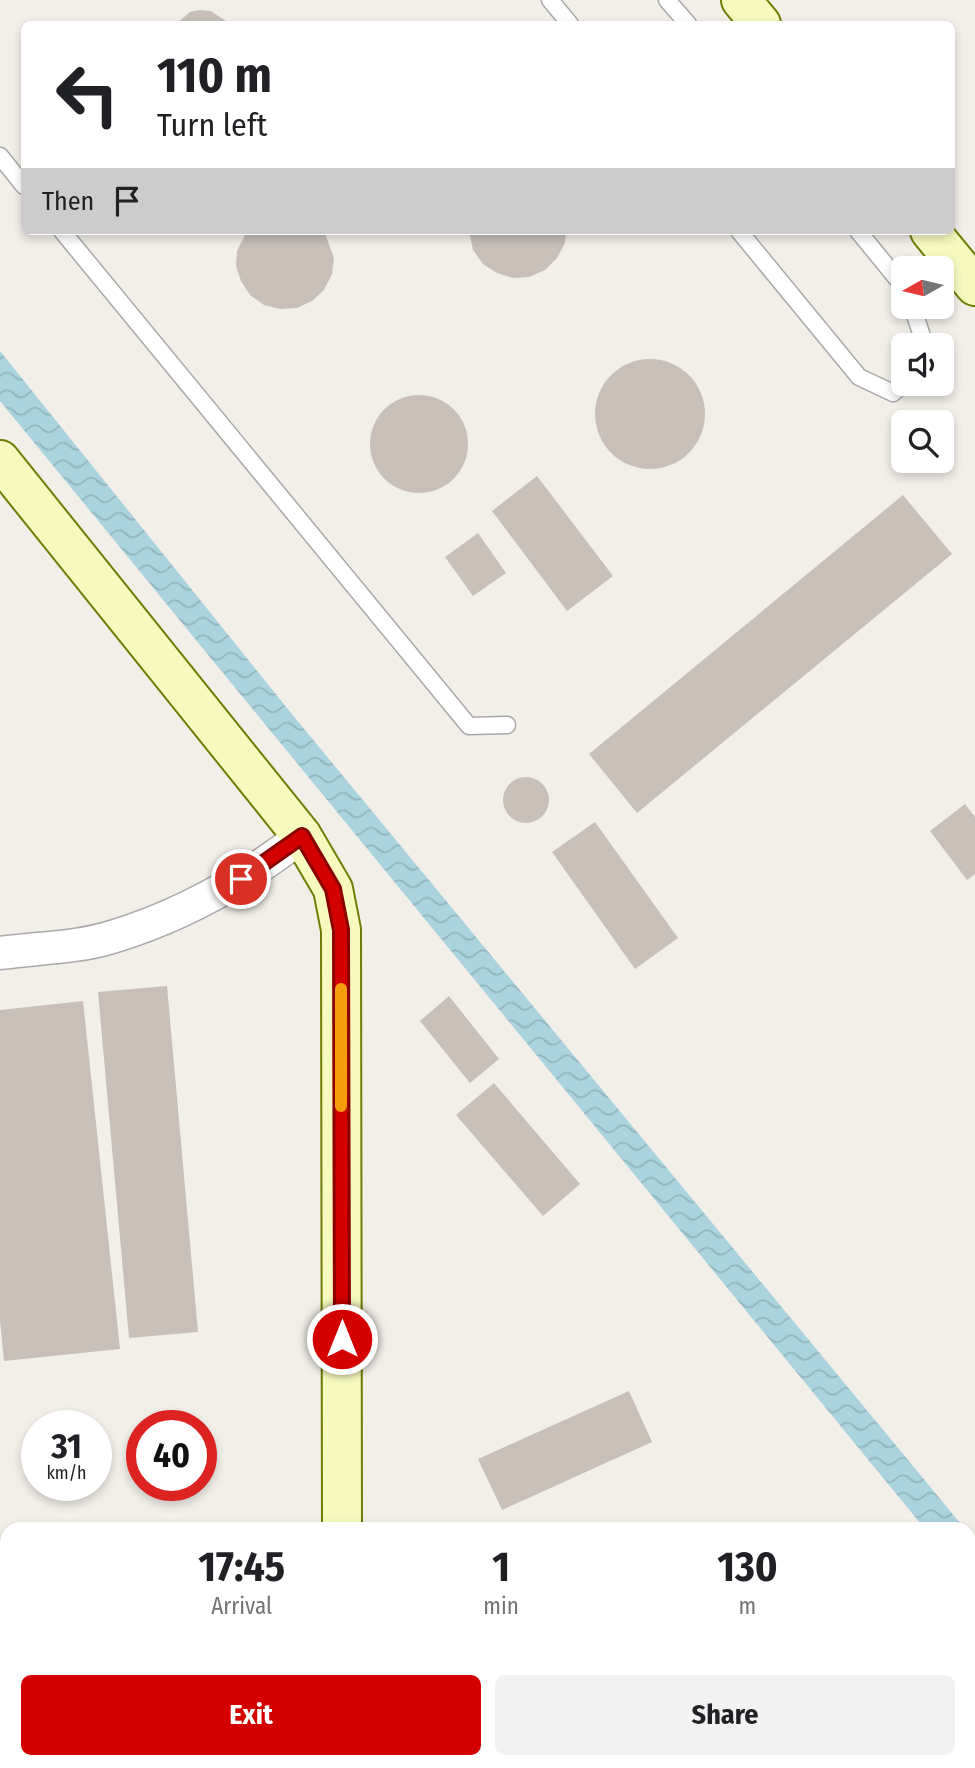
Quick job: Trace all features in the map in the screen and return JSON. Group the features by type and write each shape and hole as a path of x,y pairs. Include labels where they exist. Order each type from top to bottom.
{"street":[{"path":"741,0 758,21"},
{"path":"933,235 975,286"},
{"path":"0,460 302,836 333,889 341,930 342,1522"},
{"path":"0,953 111,938 204,900 260,868 302,836"}],"lane":[{"path":"550,0 568,21"},
{"path":"667,0 685,21"},
{"path":"0,156 21,182"},
{"path":"65,235 469,726 507,725"},
{"path":"742,235 859,377 891,392"},
{"path":"861,235 891,271"}],"water":[{"path":"0,351 291,713 959,1522 919,1522 0,401"}],"building":[{"path":"211,11 226,21 180,21 190,12"},
{"path":"245,235 325,235 334,258 332,274 324,290 312,301 297,308 280,309 264,305 250,295 236,266 237,251"},
{"path":"470,235 566,235 565,243 557,258 545,270 529,277 513,278 497,273 483,264 473,250"},
{"path":"650,359 671,363 689,375 701,393 705,414 701,435 689,453 671,465 650,469 629,465 611,453 599,435 595,414 599,393 611,375 629,363"},
{"path":"419,395 438,399 453,410 464,425 468,444 464,463 453,478 438,489 419,493 400,489 385,478 374,463 370,444 374,425 385,410 400,399"},
{"path":"537,476 613,576 567,611 492,511"},
{"path":"903,495 952,554 637,813 589,754"},
{"path":"478,533 506,573 473,596 445,557"},
{"path":"526,777 542,784 549,800 542,816 526,823 510,816 503,800 510,784"},
{"path":"965,804 975,817 975,874 967,880 930,831"},
{"path":"595,822 678,938 635,969 552,852"},
{"path":"167,986 198,1332 129,1338 98,992"},
{"path":"449,996 499,1059 470,1083 420,1021"},
{"path":"83,1001 120,1349 4,1361 0,1320 0,1010"},
{"path":"494,1083 580,1184 543,1216 456,1115"},
{"path":"629,1391 652,1442 502,1510 478,1459"}],"slow traffic":[{"path":"341,989 341,1106"}],"route":[{"path":"241,879 302,836 333,889 341,930 342,1339"}]}
